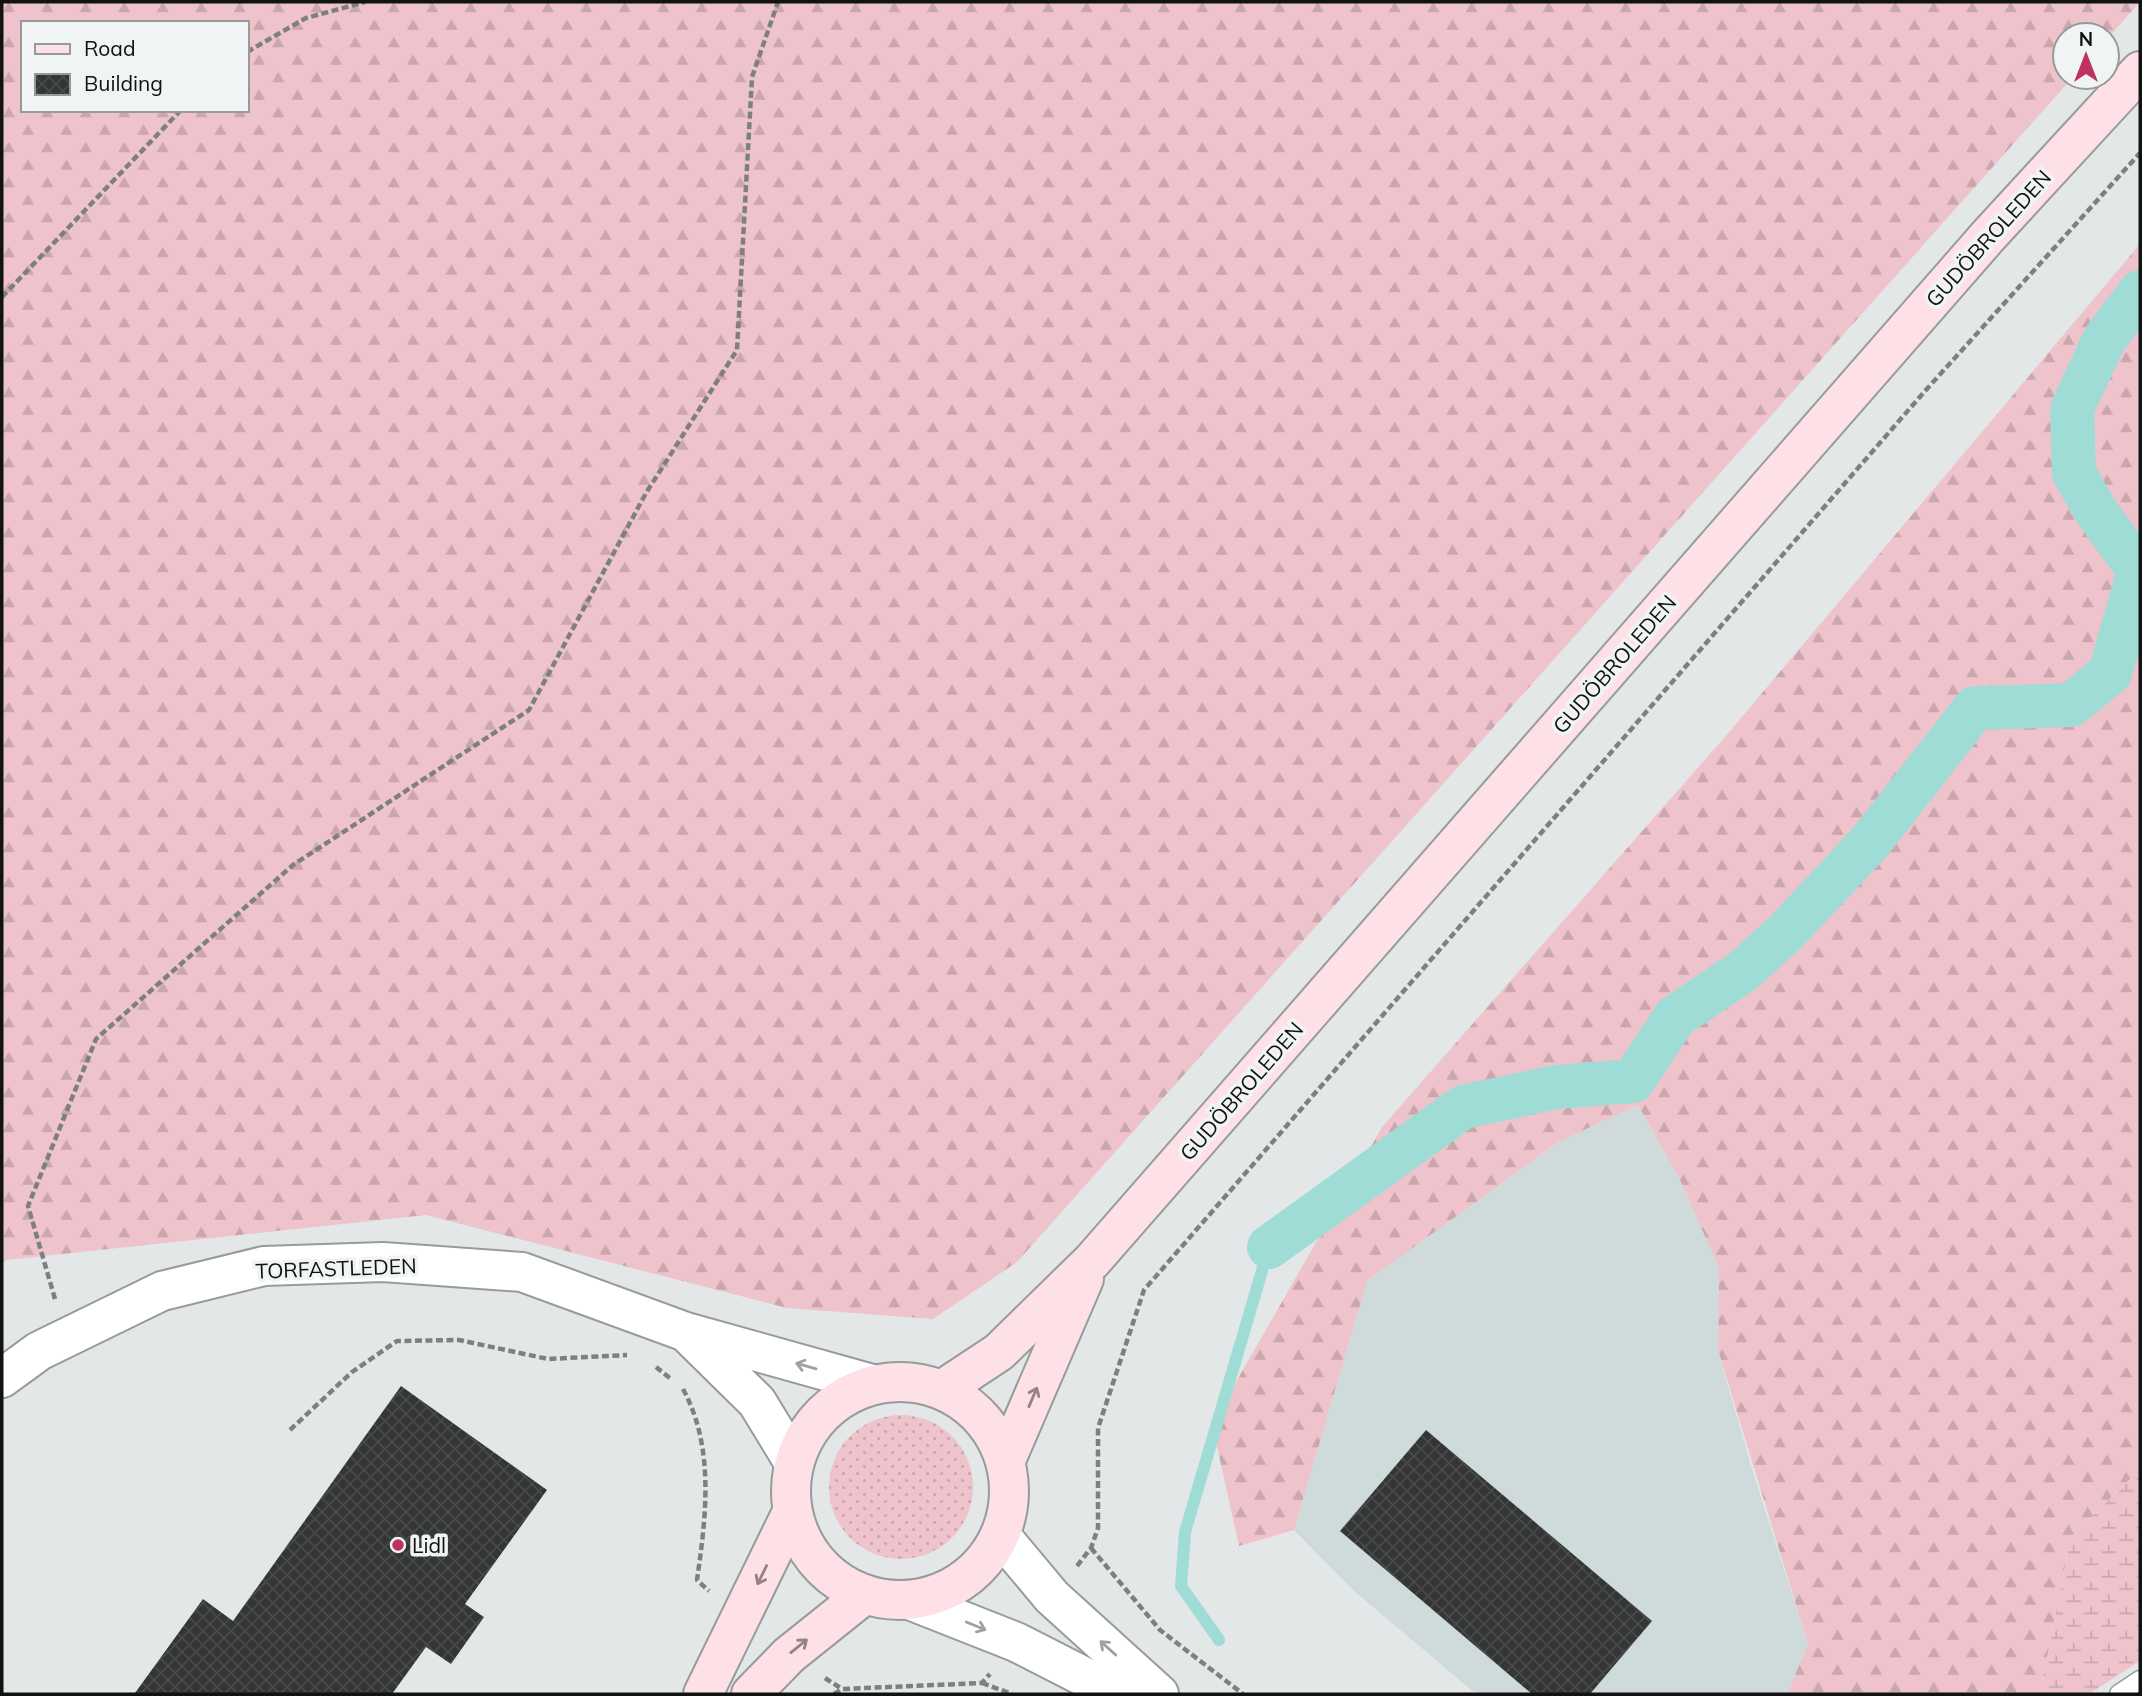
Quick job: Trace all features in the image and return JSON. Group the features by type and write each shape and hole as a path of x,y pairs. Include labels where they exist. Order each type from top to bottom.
{"main road":[{"name":"GUDÖBROLEDEN","path":"943,1389 999,1352 1092,1262 1971,256 2140,71"},
{"name":"GUDÖBROLEDEN","path":"1006,1460 1092,1262"},
{"path":"703,1694 791,1514 793,1461 801,1440 839,1399 872,1384 923,1383 943,1389 971,1403 989,1426 1006,1460 1010,1499 1001,1536 984,1563 953,1588 912,1601 864,1595 829,1576 807,1551 791,1514"},
{"path":"751,1694 789,1654 864,1595"}],"street":[{"name":"TORFASTLEDEN","path":"2,1378 39,1351 162,1291 264,1266 383,1262 522,1272 686,1332 872,1384"},
{"name":"TORFASTLEDEN","path":"686,1332 757,1402 793,1461"},
{"path":"1001,1536 1052,1597 1159,1694"},
{"path":"912,1601 1016,1642 1118,1694"}],"lane":[{"path":"2119,1694 2140,1680"}],"path":[{"path":"248,51 306,18 365,2"},
{"path":"66,1337 28,1206 96,1040 293,865 528,710 646,493 737,350 752,77 778,2"},
{"path":"2,297 179,112"},
{"path":"1052,1597 1091,1548 1098,1528 1098,1428 1144,1290 1925,391 2140,153"},
{"path":"290,1430 352,1372 397,1341 459,1340 548,1359 640,1354"},
{"path":"651,1363 672,1379"},
{"path":"682,1387 693,1406 703,1446 706,1517 697,1580 741,1619"},
{"path":"1091,1548 1160,1630 1243,1694"},
{"path":"982,1684 1016,1642"},
{"path":"789,1654 842,1689"},
{"path":"834,1694 842,1689 982,1684 1012,1694"}],"shaded area":[{"path":"1638,1105 1681,1182 1719,1268 1718,1351 1751,1466 1808,1644 1787,1694 1476,1694 1353,1590 1294,1530 1367,1281 1563,1139"}],"green space":[{"path":"2,2 2140,2 2121,23 2121,21 2051,21 2051,91 2061,91 1017,1262 933,1319 787,1308 426,1215 6,1260 2,1264"},
{"path":"2140,244 2140,1469 2071,1537 2040,1694 1787,1694 1808,1644 1718,1350 1719,1268 1681,1182 1638,1105 1560,1141 1367,1281 1294,1530 1239,1546 1212,1424 1382,1127 1731,730"},
{"path":"901,1415 929,1420 952,1436 968,1459 973,1487 968,1515 952,1538 929,1554 901,1559 873,1554 850,1538 834,1515 829,1487 834,1459 850,1436 873,1420"},
{"path":"2140,1469 2140,1661 2089,1694 2040,1694 2071,1537"}],"building":[{"name":"Lidl","path":"401,1386 547,1490 465,1604 484,1617 451,1664 426,1647 392,1694 135,1693 203,1599 233,1621"},
{"path":"1426,1430 1652,1621 1590,1694 1532,1694 1340,1531"}],"waterway":[{"path":"1269,1247 1463,1107 1556,1087 1633,1081 1675,1017 1743,971 1785,933 1871,841 1975,708 2071,705 2110,673 2139,571 2095,510 2074,473 2072,409 2104,340 2140,292"},
{"path":"1219,1640 1181,1586 1185,1532 1269,1247"}],"place":[{"name":"Lidl","path":"398,1545"}]}
